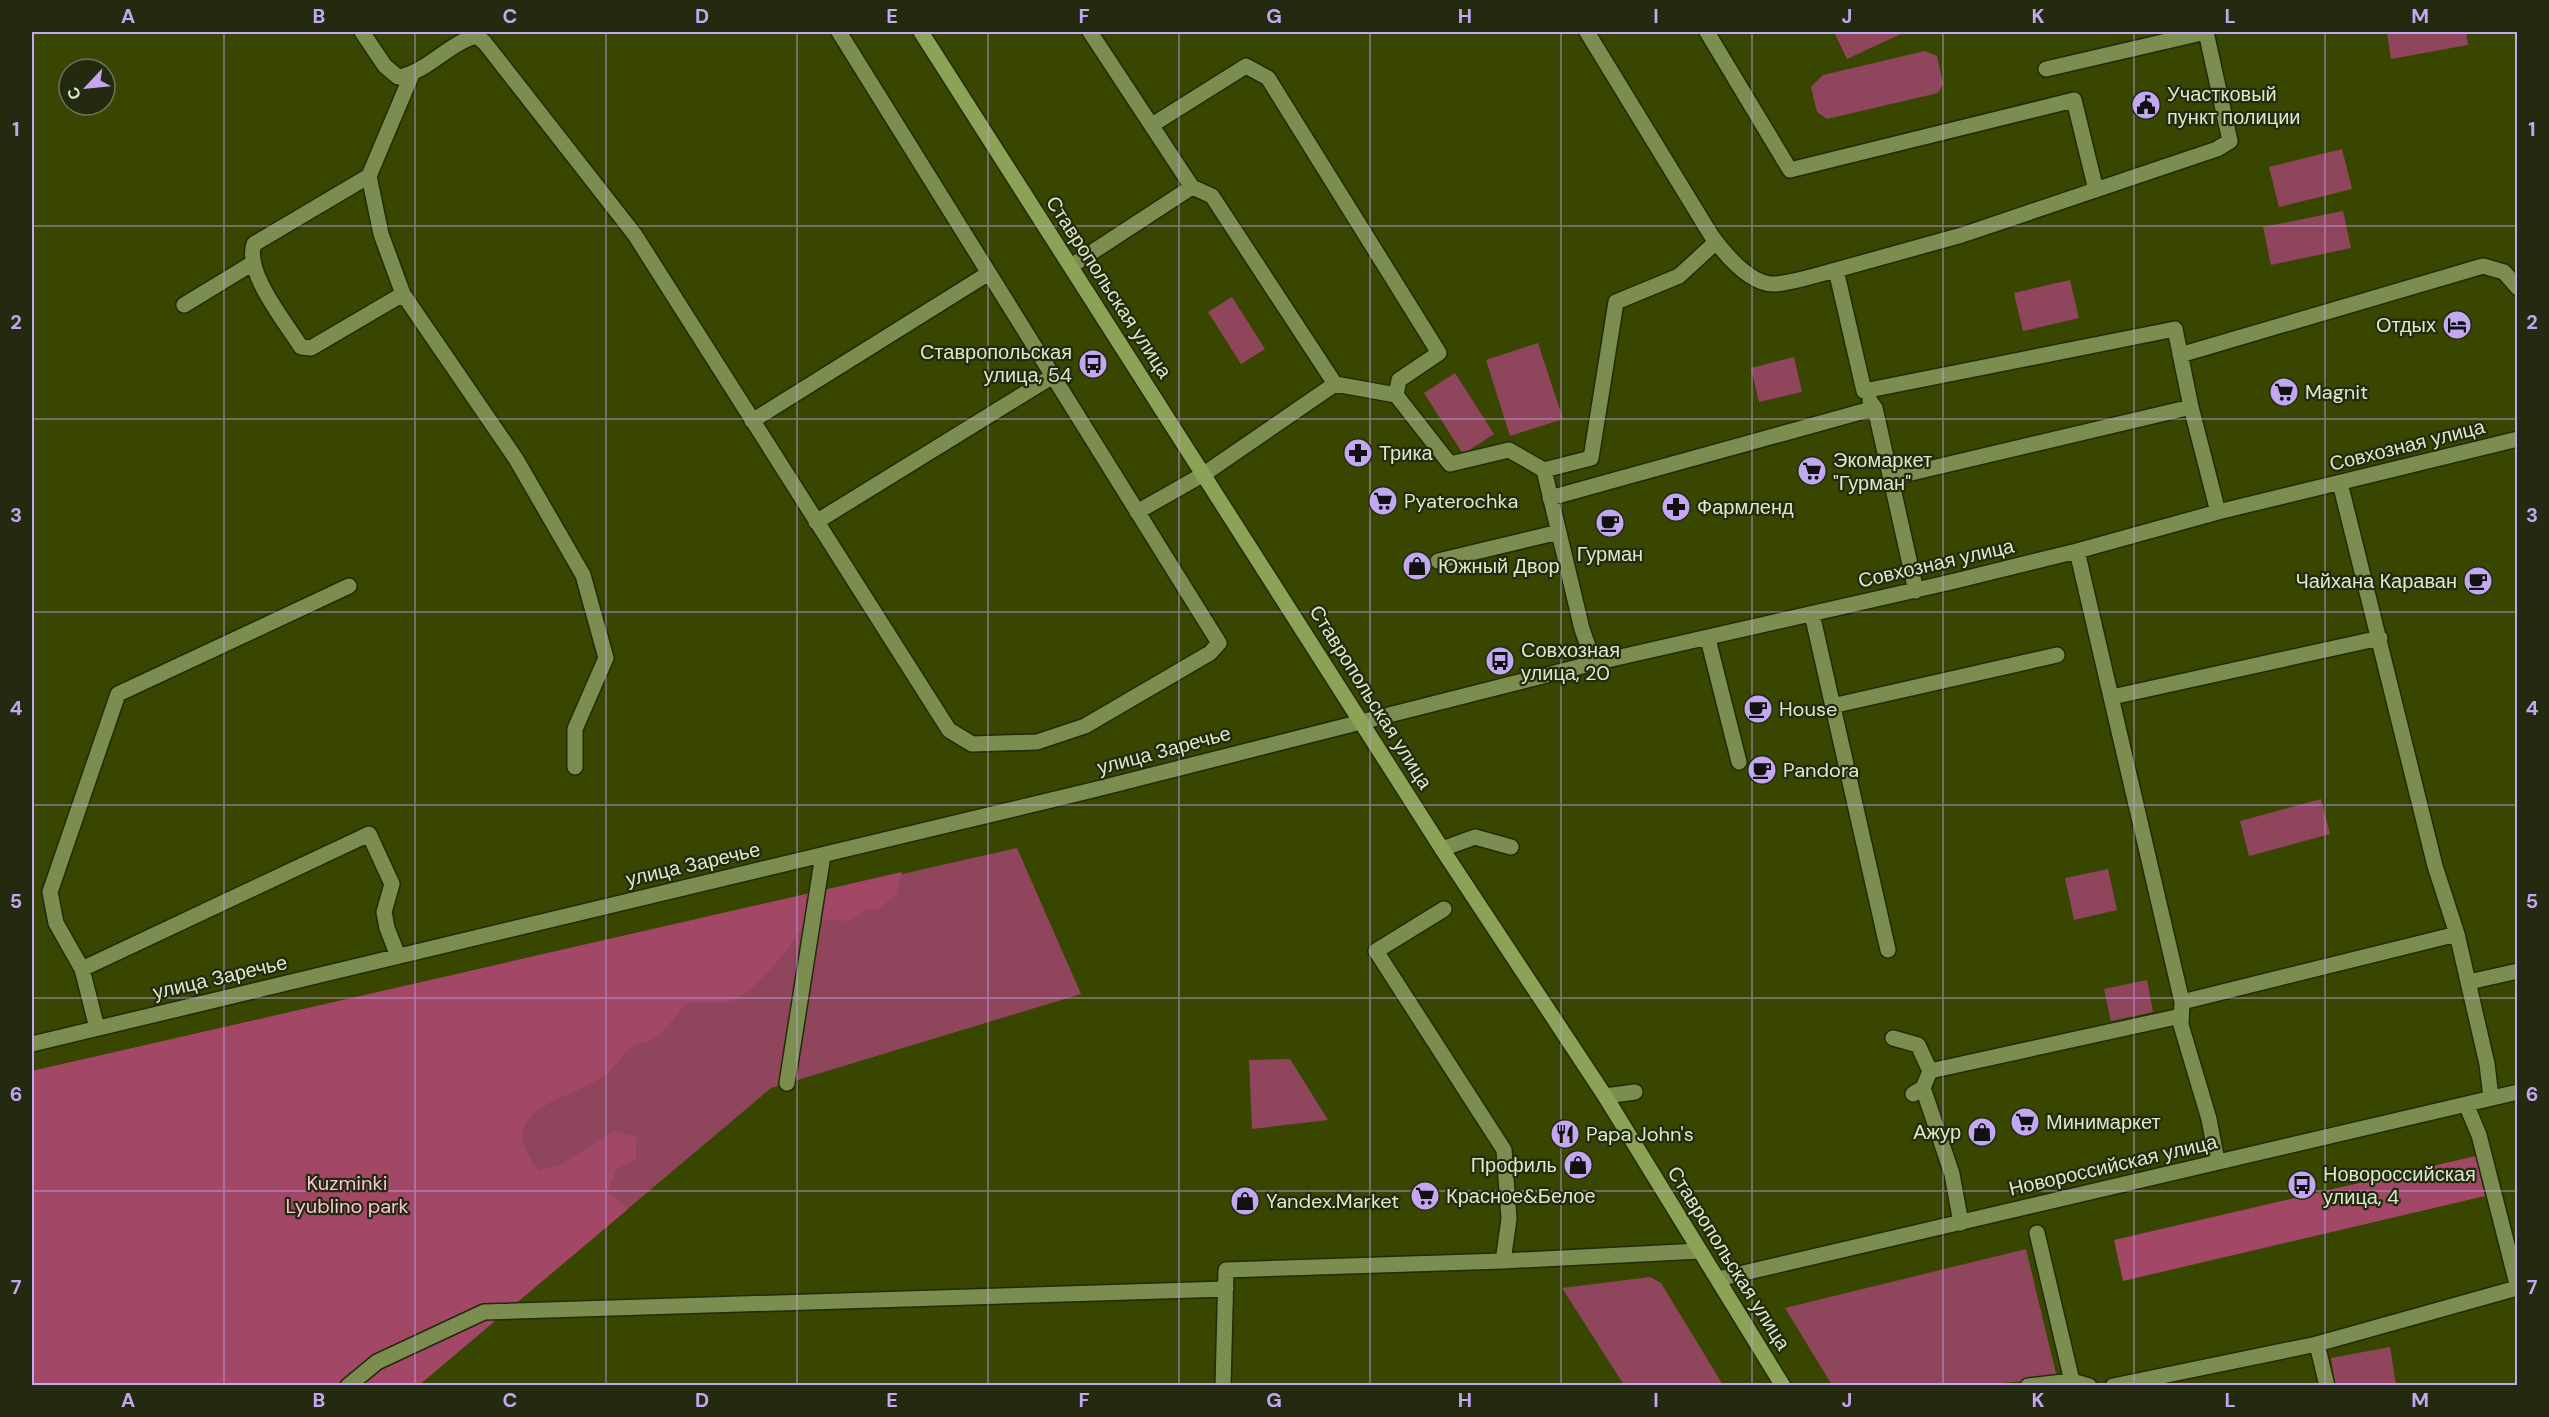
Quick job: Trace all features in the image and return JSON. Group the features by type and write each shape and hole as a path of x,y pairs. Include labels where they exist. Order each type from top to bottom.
{"main road":[{"name":"Ставропольская улица","path":"921,32 1362,720 1442,849 1605,1096 1783,1386"}],"street":[{"path":"362,32 385,66 398,77 412,75 466,39 480,34 635,235 949,730 972,744 1037,742 1085,726 1210,652 1219,643 839,32"},
{"path":"1090,32 1192,187 1212,196 1335,384"},
{"path":"1587,32 1716,242 1730,261 1751,276 1774,284 1836,270 1962,235 2217,149 2230,141 2206,32 2046,69"},
{"path":"1707,32 1790,170 2074,100 2096,190"},
{"path":"1152,126 1246,66 1268,78 1439,353 1399,380 1396,395"},
{"path":"412,75 369,176 381,234 403,294 516,459 582,575 606,657 575,729 575,767"},
{"path":"369,176 254,244 250,254 257,277 301,347 310,348 403,294"},
{"path":"1071,266 1192,187"},
{"path":"1137,512 1204,474 1335,384 1396,395 1449,464 1509,450 1544,470 1591,458 1616,302 1679,276 1716,242"},
{"path":"184,305 253,263"},
{"path":"2180,356 2483,266 2504,272 2517,288"},
{"path":"1836,270 1864,391 1875,408 1916,591"},
{"path":"752,421 989,273"},
{"path":"1864,391 2175,329 2191,407 2218,512"},
{"path":"816,522 1053,376"},
{"path":"1890,478 2191,407"},
{"path":"1550,498 1875,408"},
{"name":"Совхозная улица","path":"1362,720 1399,714 1594,663 1916,591 2077,551 2218,512 2517,439"},
{"path":"1544,470 1582,630 1594,663"},
{"path":"2340,483 2435,866 2457,934 2469,982 2487,1064 2491,1098"},
{"path":"1438,561 1559,532"},
{"path":"2077,551 2217,1161"},
{"path":"96,1028 82,969 56,923 50,892 118,694 349,586"},
{"path":"1812,614 1888,950"},
{"path":"2112,697 2380,638"},
{"path":"1708,639 1740,762"},
{"path":"1832,706 2057,655"},
{"name":"улица Заречье","path":"32,1044 1093,790 1362,720"},
{"path":"82,969 369,834 392,884 384,912 387,928 398,956"},
{"path":"1442,849 1475,837 1511,847"},
{"path":"787,1083 823,855"},
{"path":"1444,909 1376,951 1504,1150 1509,1219 1503,1261"},
{"path":"1961,1223 1952,1174 1918,1091 1930,1071 2181,1009 2457,934"},
{"path":"2469,982 2517,971"},
{"path":"1893,1038 1918,1045 1930,1071"},
{"path":"1605,1096 1635,1092"},
{"name":"Новороссийская улица","path":"1718,1279 2517,1092"},
{"path":"2113,1386 2317,1344 2517,1288 2479,1135 2466,1104"},
{"path":"2037,1233 2072,1382"},
{"path":"1223,1386 1226,1270 1503,1261 1700,1251"},
{"path":"348,1386 378,1362 484,1312 1226,1289"},
{"path":"2317,1344 2327,1386"},
{"path":"2028,1386 2072,1382 2088,1386"}],"green space":[{"path":"1834,32 1905,32 1847,59"},
{"path":"2387,32 2466,32 2468,45 2391,59"},
{"path":"1925,51 1937,56 1943,84 1938,93 1827,119 1817,112 1811,87 1823,75"},
{"path":"2342,149 2352,189 2279,207 2269,167"},
{"path":"2343,211 2351,248 2271,265 2263,227"},
{"path":"2070,280 2079,318 2023,331 2014,293"},
{"path":"1232,297 1265,349 1241,364 1208,312"},
{"path":"1538,343 1563,419 1510,436 1486,360"},
{"path":"1794,357 1802,392 1759,402 1751,368"},
{"path":"1455,373 1494,434 1463,454 1424,393"},
{"path":"2321,799 2330,834 2249,856 2240,821"},
{"name":"Kuzminki Lyublino park","path":"1017,848 1081,994 771,1088 419,1385 32,1385 32,1071"},
{"path":"2108,869 2117,910 2074,920 2065,878"},
{"name":"Kuzminki Lyublino park","path":"902,872 896,894 879,909 868,909 848,921 826,920 803,925 772,967 742,995 729,1002 686,1003 659,1035 650,1041 634,1046 606,1075 537,1111 527,1122 523,1135 526,1151 539,1171 560,1165 614,1131 636,1137 636,1159 616,1170 608,1192 628,1209 419,1385 32,1385 32,1071"},
{"path":"2147,980 2153,1012 2111,1021 2104,989"},
{"path":"1290,1059 1328,1120 1252,1129 1249,1060"},
{"path":"2476,1156 2485,1196 2123,1281 2114,1240"},
{"path":"2026,1249 2057,1378 1970,1386 1832,1385 1785,1308"},
{"path":"1650,1277 1661,1283 1723,1385 1624,1385 1562,1288"},
{"path":"2390,1347 2396,1385 2335,1385 2331,1358"}],"place":[{"name":"Участковый пункт полиции","path":"2146,105"},
{"name":"Отдых","path":"2457,325"},
{"name":"Ставропольская улица, 54","path":"1093,364"},
{"name":"Magnit","path":"2284,392"},
{"name":"Трика","path":"1358,453"},
{"name":"Экомаркет \"Гурман\"","path":"1812,471"},
{"name":"Pyaterochka","path":"1383,501"},
{"name":"Фармленд","path":"1676,507"},
{"name":"Гурман","path":"1610,523"},
{"name":"Южный Двор","path":"1417,566"},
{"name":"Чайхана Караван","path":"2478,581"},
{"name":"Совхозная улица, 20","path":"1500,661"},
{"name":"House","path":"1758,709"},
{"name":"Pandora","path":"1762,770"},
{"name":"Минимаркет","path":"2025,1122"},
{"name":"Ажур","path":"1982,1132"},
{"name":"Papa John's","path":"1565,1134"},
{"name":"Профиль","path":"1578,1165"},
{"name":"Новороссийская улица, 4","path":"2302,1185"},
{"name":"Красное&Белое","path":"1425,1196"},
{"name":"Yandex.Market","path":"1245,1201"}]}
